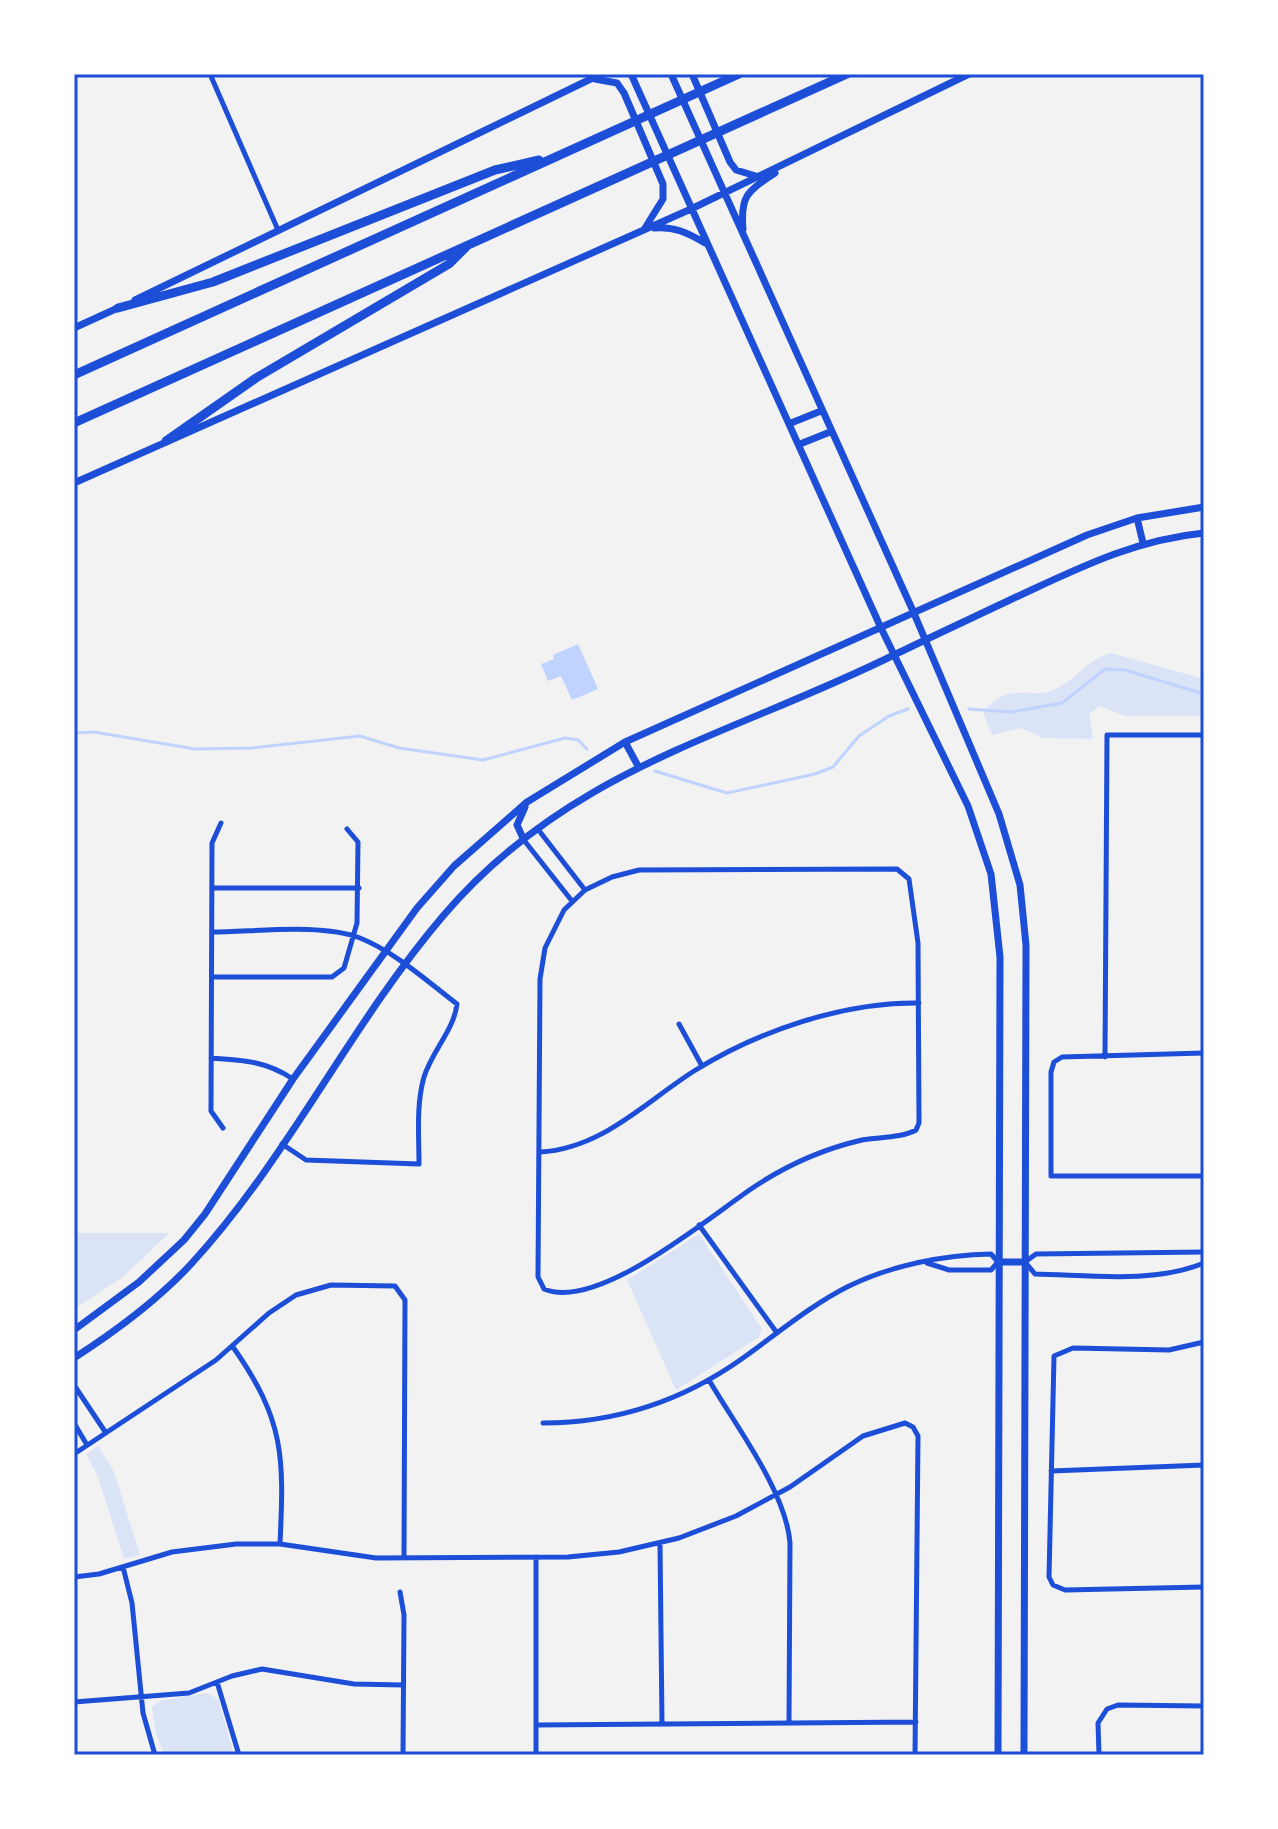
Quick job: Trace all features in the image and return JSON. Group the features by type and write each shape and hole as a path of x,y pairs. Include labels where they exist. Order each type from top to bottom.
{"highway":[{"path":"74,375 739,74"},
{"path":"74,423 847,74"},
{"path":"118,308 213,282 495,170 558,155"},
{"path":"166,441 279,364 449,264 471,242"}],"main road":[{"path":"74,328 601,74"},
{"path":"631,74 881,628 968,806 991,874 1000,957 998,1755"},
{"path":"671,74 913,611 999,814 1020,885 1026,945 1024,1755"},
{"path":"692,74 730,162 736,170 760,177"},
{"path":"74,483 724,194 969,74"},
{"path":"592,76 617,83 624,93 663,184 663,199 644,230"},
{"path":"743,235 743,201 752,189 797,159"},
{"path":"644,230 668,227 685,231 707,244"},
{"path":"791,423 821,411"},
{"path":"800,444 830,432"},
{"path":"74,1330 139,1282 184,1240 205,1214 293,1079 384,951 454,866 527,802 625,742 1094,532 1137,518 1204,507"},
{"path":"1137,518 1143,543"},
{"path":"74,1358 144,1307 190,1266 230,1220 404,965 453,905 499,857 523,838 580,797 638,766 894,655 1081,565 1143,543 1204,533"},
{"path":"625,742 638,766"},
{"path":"523,838 518,820 527,802"},
{"path":"998,1262 1025,1262"}],"street":[{"path":"210,74 278,230"},
{"path":"1105,1057 1107,735 1204,735"},
{"path":"221,823 212,843 211,1111 223,1128"},
{"path":"537,828 585,890"},
{"path":"212,977 332,977 344,968 357,923 359,888 358,842 347,829"},
{"path":"523,838 572,901"},
{"path":"639,870 903,872 909,879 916,918 919,1003 919,1123 916,1130 863,1140 813,1156 763,1182 644,1264 614,1279 552,1292 542,1288 538,1277 542,964 551,932 572,901 585,890 612,877 639,870"},
{"path":"212,888 359,888"},
{"path":"212,932 336,932 353,936 384,951 457,1004 456,1016 424,1075 419,1104 419,1164 306,1160 282,1144"},
{"path":"540,1152 573,1148 600,1137 702,1066 762,1037 814,1019 887,1005 919,1003"},
{"path":"679,1024 702,1066"},
{"path":"1204,1053 1062,1057 1051,1067 1051,1176 1204,1176"},
{"path":"211,1058 264,1063 293,1079"},
{"path":"699,1225 777,1333"},
{"path":"1204,1252 1036,1254 1025,1262 1035,1274 1117,1275 1155,1274 1204,1263"},
{"path":"543,1423 580,1422 633,1412 709,1380 827,1298 859,1281 950,1255 991,1254 998,1262 991,1270 949,1270 927,1263"},
{"path":"74,1454 233,1347 275,1308 307,1290 331,1285 391,1286 400,1290 405,1300 404,1558"},
{"path":"1204,1342 1169,1350 1073,1348 1057,1353 1052,1361 1049,1577 1053,1585 1065,1590 1204,1587"},
{"path":"233,1347 262,1390 279,1436 282,1496 280,1544"},
{"path":"709,1380 776,1496 787,1522 790,1543 789,1723"},
{"path":"74,1385 106,1433"},
{"path":"74,1423 87,1445"},
{"path":"74,1577 205,1547 280,1544 358,1557 404,1558 600,1555 660,1543 719,1524 776,1496 863,1436 905,1423 913,1427 918,1436 915,1755"},
{"path":"1051,1471 1204,1465"},
{"path":"660,1543 662,1724"},
{"path":"536,1557 536,1755"},
{"path":"123,1567 134,1617 141,1697 155,1755"},
{"path":"400,1592 403,1755"},
{"path":"74,1702 189,1693 262,1669 354,1684 403,1685"},
{"path":"217,1682 239,1755"},
{"path":"1099,1755 1098,1723 1105,1710 1118,1705 1204,1706"},
{"path":"536,1725 916,1722"}],"shaded area":[{"path":"1111,653 1204,679 1204,716 1125,716 1100,706 1089,714 1093,739 1043,738 1021,728 992,735 983,713 993,702 1011,693 1039,693 1058,688 1096,659"},
{"path":"74,1233 169,1233 124,1276 74,1309"},
{"path":"699,1234 762,1329 759,1337 676,1390 627,1280"},
{"path":"98,1446 114,1472 140,1555 124,1559 98,1477 86,1454"},
{"path":"207,1693 218,1699 234,1755 165,1755 156,1734 152,1707 159,1701"}],"water":[{"path":"578,644 598,689 572,700 561,676 548,681 541,664"}],"waterway":[{"path":"969,709 1011,712 1062,703 1105,669 1125,670 1204,694"},
{"path":"655,771 727,793 815,774 833,767 859,736 889,716 908,709"},
{"path":"74,733 94,732 195,749 251,748 360,736 399,748 483,760 565,738 578,740 587,749"}]}
